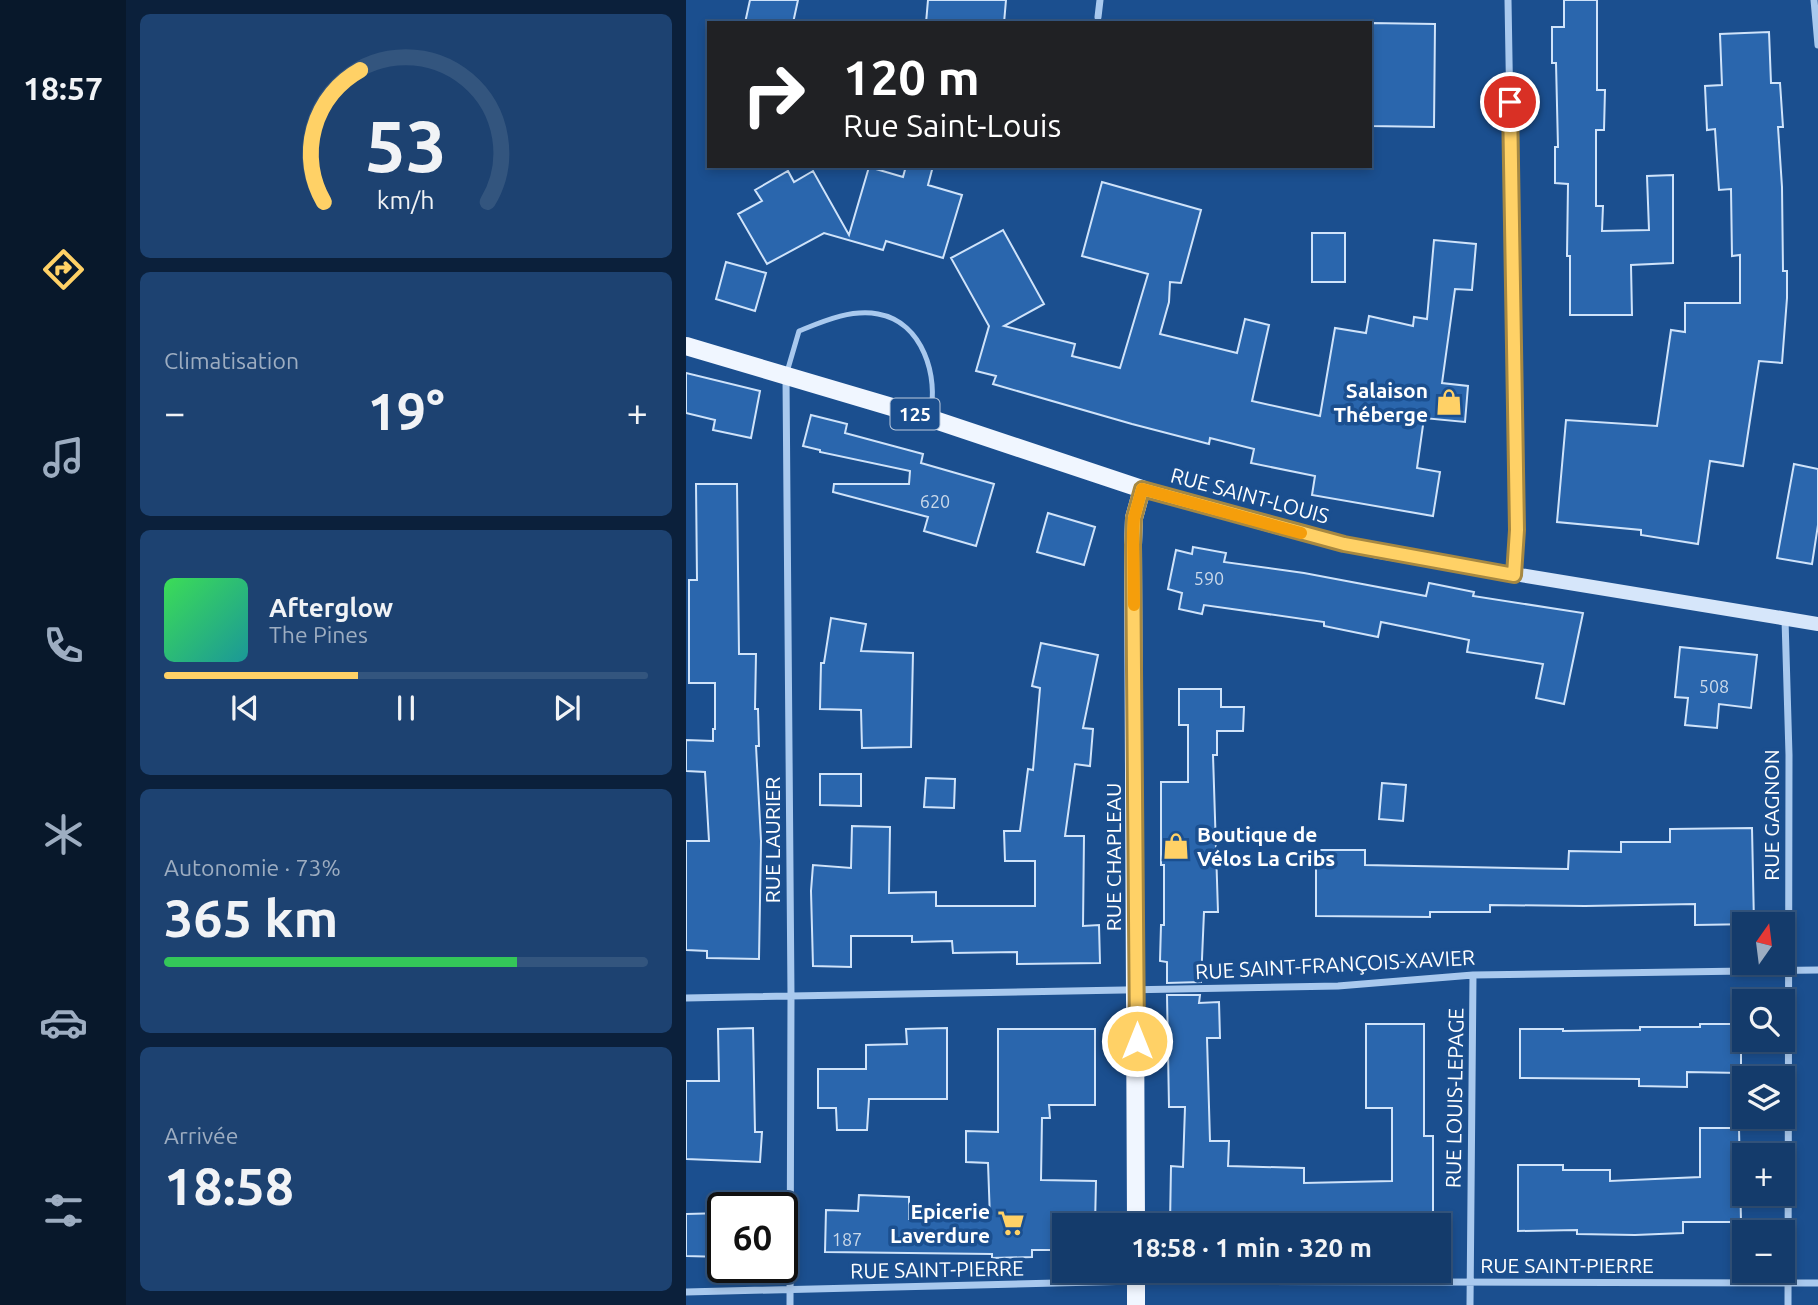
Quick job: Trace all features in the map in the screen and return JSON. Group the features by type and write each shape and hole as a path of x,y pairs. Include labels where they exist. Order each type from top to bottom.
{"main road":[{"name":"RUE SAINT-LOUIS","path":"686,346 929,418 1142,489 1344,544 1514,575 1818,624"},
{"name":"RUE CHAPLEAU","path":"1136,1213 1133,545 1134,518 1142,489"},
{"path":"1136,1283 1136,1305"}],"street":[{"path":"1098,17 1100,0"},
{"path":"1508,0 1517,530 1514,575"},
{"path":"1814,0 1818,46"},
{"name":"RUE LAURIER","path":"786,374 791,996 790,1305"},
{"name":"RUE GAGNON","path":"1784,619 1789,755 1788,912"},
{"name":"RUE SAINT-FRANÇOIS-XAVIER","path":"1796,971 1818,970"},
{"name":"RUE SAINT-FRANÇOIS-XAVIER","path":"686,998 1338,986 1473,975 1732,972"},
{"name":"RUE LOUIS-LEPAGE","path":"1470,1305 1473,975"},
{"name":"RUE GAGNON","path":"1788,975 1788,1305"},
{"name":"RUE SAINT-PIERRE","path":"686,1292 790,1291 1052,1280"},
{"name":"RUE SAINT-PIERRE","path":"1451,1281 1818,1283"}],"lane":[{"path":"786,374 799,331 839,315 879,314 907,326 928,358 934,399 929,418"}],"building":[{"path":"750,0 798,0 793,21 745,21"},
{"path":"928,0 1006,0 1004,21 926,21"},
{"path":"1564,0 1597,0 1597,90 1605,90 1604,130 1596,130 1596,206 1603,206 1602,231 1649,230 1647,176 1673,175 1673,263 1631,265 1632,315 1570,315 1568,184 1555,183 1555,147 1558,147 1556,63 1552,63 1552,27 1564,27"},
{"path":"1372,23 1435,24 1434,127 1372,126"},
{"path":"1769,32 1771,83 1780,83 1783,127 1778,127 1783,271 1787,271 1787,298 1782,363 1759,361 1743,466 1710,461 1698,544 1641,535 1641,530 1557,522 1566,420 1657,426 1671,330 1685,332 1685,303 1740,303 1740,255 1732,256 1731,189 1719,190 1715,129 1707,130 1705,86 1722,85 1720,34"},
{"path":"869,168 903,177 905,168 932,168 928,185 962,195 943,258 886,241 883,250 824,233 767,264 738,214 762,201 755,190 788,171 794,182 813,171 849,235"},
{"path":"1102,182 1201,210 1181,283 1170,282 1169,302 1160,334 1237,353 1245,319 1269,325 1252,401 1320,416 1335,328 1366,333 1369,316 1413,326 1414,317 1427,319 1434,240 1476,244 1472,290 1455,289 1442,383 1468,386 1465,422 1424,418 1417,468 1440,472 1433,516 1312,495 1315,476 1251,463 1254,449 1210,438 1209,444 1132,424 993,384 996,376 976,371 989,326 951,258 1003,230 1044,304 1004,326 1075,344 1072,356 1120,368 1148,274 1082,256"},
{"path":"1312,233 1345,233 1345,282 1312,282"},
{"path":"726,262 766,273 755,311 716,299"},
{"path":"686,373 760,391 751,438 713,430 715,420 686,413"},
{"path":"811,415 847,424 845,433 923,454 921,463 994,484 976,546 924,531 928,517 833,492 834,484 909,484 910,471 803,446"},
{"path":"1794,464 1818,469 1818,525 1812,564 1777,558"},
{"path":"696,484 737,484 739,654 756,654 755,709 758,709 759,746 756,746 761,841 759,959 707,958 707,951 686,950 686,841 709,841 705,772 686,771 686,740 713,741 715,729 715,683 689,683 689,580 697,580"},
{"path":"1048,513 1095,527 1084,565 1037,552"},
{"path":"1193,547 1226,553 1224,562 1304,573 1426,596 1429,583 1474,592 1473,596 1583,613 1564,704 1536,698 1543,664 1467,652 1469,640 1381,622 1378,637 1324,626 1324,622 1204,605 1202,614 1179,609 1182,593 1168,589 1176,550 1192,554"},
{"path":"831,618 866,624 861,651 913,653 911,747 862,748 861,710 820,709 821,663 824,663"},
{"path":"1041,643 1098,655 1083,728 1093,729 1090,766 1075,764 1065,836 1084,836 1083,926 1099,925 1100,963 1017,964 1017,952 953,953 952,941 912,942 912,936 851,936 851,967 813,966 813,865 851,868 852,826 890,827 889,893 936,892 936,906 1035,906 1035,861 1005,861 1004,831 1020,831 1028,769 1033,770 1040,688 1032,686"},
{"path":"1680,647 1757,655 1751,708 1719,704 1717,728 1685,725 1688,698 1675,697"},
{"path":"1179,689 1221,689 1221,707 1244,707 1243,731 1217,731 1217,755 1213,755 1218,912 1204,912 1201,982 1167,983 1167,962 1160,961 1161,925 1164,925 1161,782 1188,782 1188,725 1179,725"},
{"path":"820,774 861,774 861,806 820,805"},
{"path":"926,778 955,779 954,808 924,807"},
{"path":"1382,783 1406,785 1403,821 1379,819"},
{"path":"1752,828 1754,912 1732,912 1732,924 1695,925 1695,904 1490,905 1490,912 1430,912 1430,917 1316,916 1316,850 1365,850 1365,865 1568,869 1569,851 1621,852 1621,842 1670,842 1670,829"},
{"path":"1167,995 1200,995 1199,1003 1219,1002 1220,1038 1207,1038 1210,1141 1229,1141 1228,1166 1304,1168 1304,1183 1392,1181 1392,1108 1366,1108 1366,1024 1424,1024 1424,1136 1433,1136 1433,1213 1170,1213 1171,1166 1183,1167 1185,1107 1169,1107"},
{"path":"1700,1024 1732,1024 1732,1052 1741,1052 1741,1066 1732,1066 1732,1073 1687,1072 1687,1087 1639,1086 1639,1079 1520,1078 1520,1029 1563,1031 1700,1027"},
{"path":"753,1028 755,1132 762,1132 760,1162 686,1159 686,1081 719,1081 718,1029"},
{"path":"947,1028 947,1099 869,1099 867,1130 837,1130 836,1108 818,1108 818,1069 866,1069 866,1045 907,1044 906,1029"},
{"path":"998,1029 1095,1029 1095,1105 1049,1105 1050,1118 1042,1118 1041,1180 1096,1181 1095,1213 1052,1213 1052,1250 1032,1250 1032,1257 992,1258 992,1254 825,1252 826,1210 858,1211 859,1195 909,1197 909,1219 990,1219 988,1163 966,1162 966,1131 998,1132"},
{"path":"1700,1128 1739,1129 1739,1143 1732,1143 1732,1206 1741,1206 1741,1220 1683,1222 1683,1233 1635,1235 1577,1234 1577,1230 1518,1231 1518,1165 1563,1165 1563,1170 1610,1170 1610,1181 1700,1177"},
{"path":"707,1213 707,1257 686,1256 686,1214"}],"slow traffic":[{"path":"1134,605 1134,518 1142,489 1301,533"}],"place":[{"name":"Salaison Théberge","path":"1449,402"},
{"name":"Boutique de Vélos La Cribs","path":"1176,846"},
{"name":"Epicerie Laverdure","path":"1011,1223"}],"route":[{"path":"1137,1041 1133,545 1134,518 1142,489 1257,522 1374,551 1514,575 1517,530 1510,102"}]}
